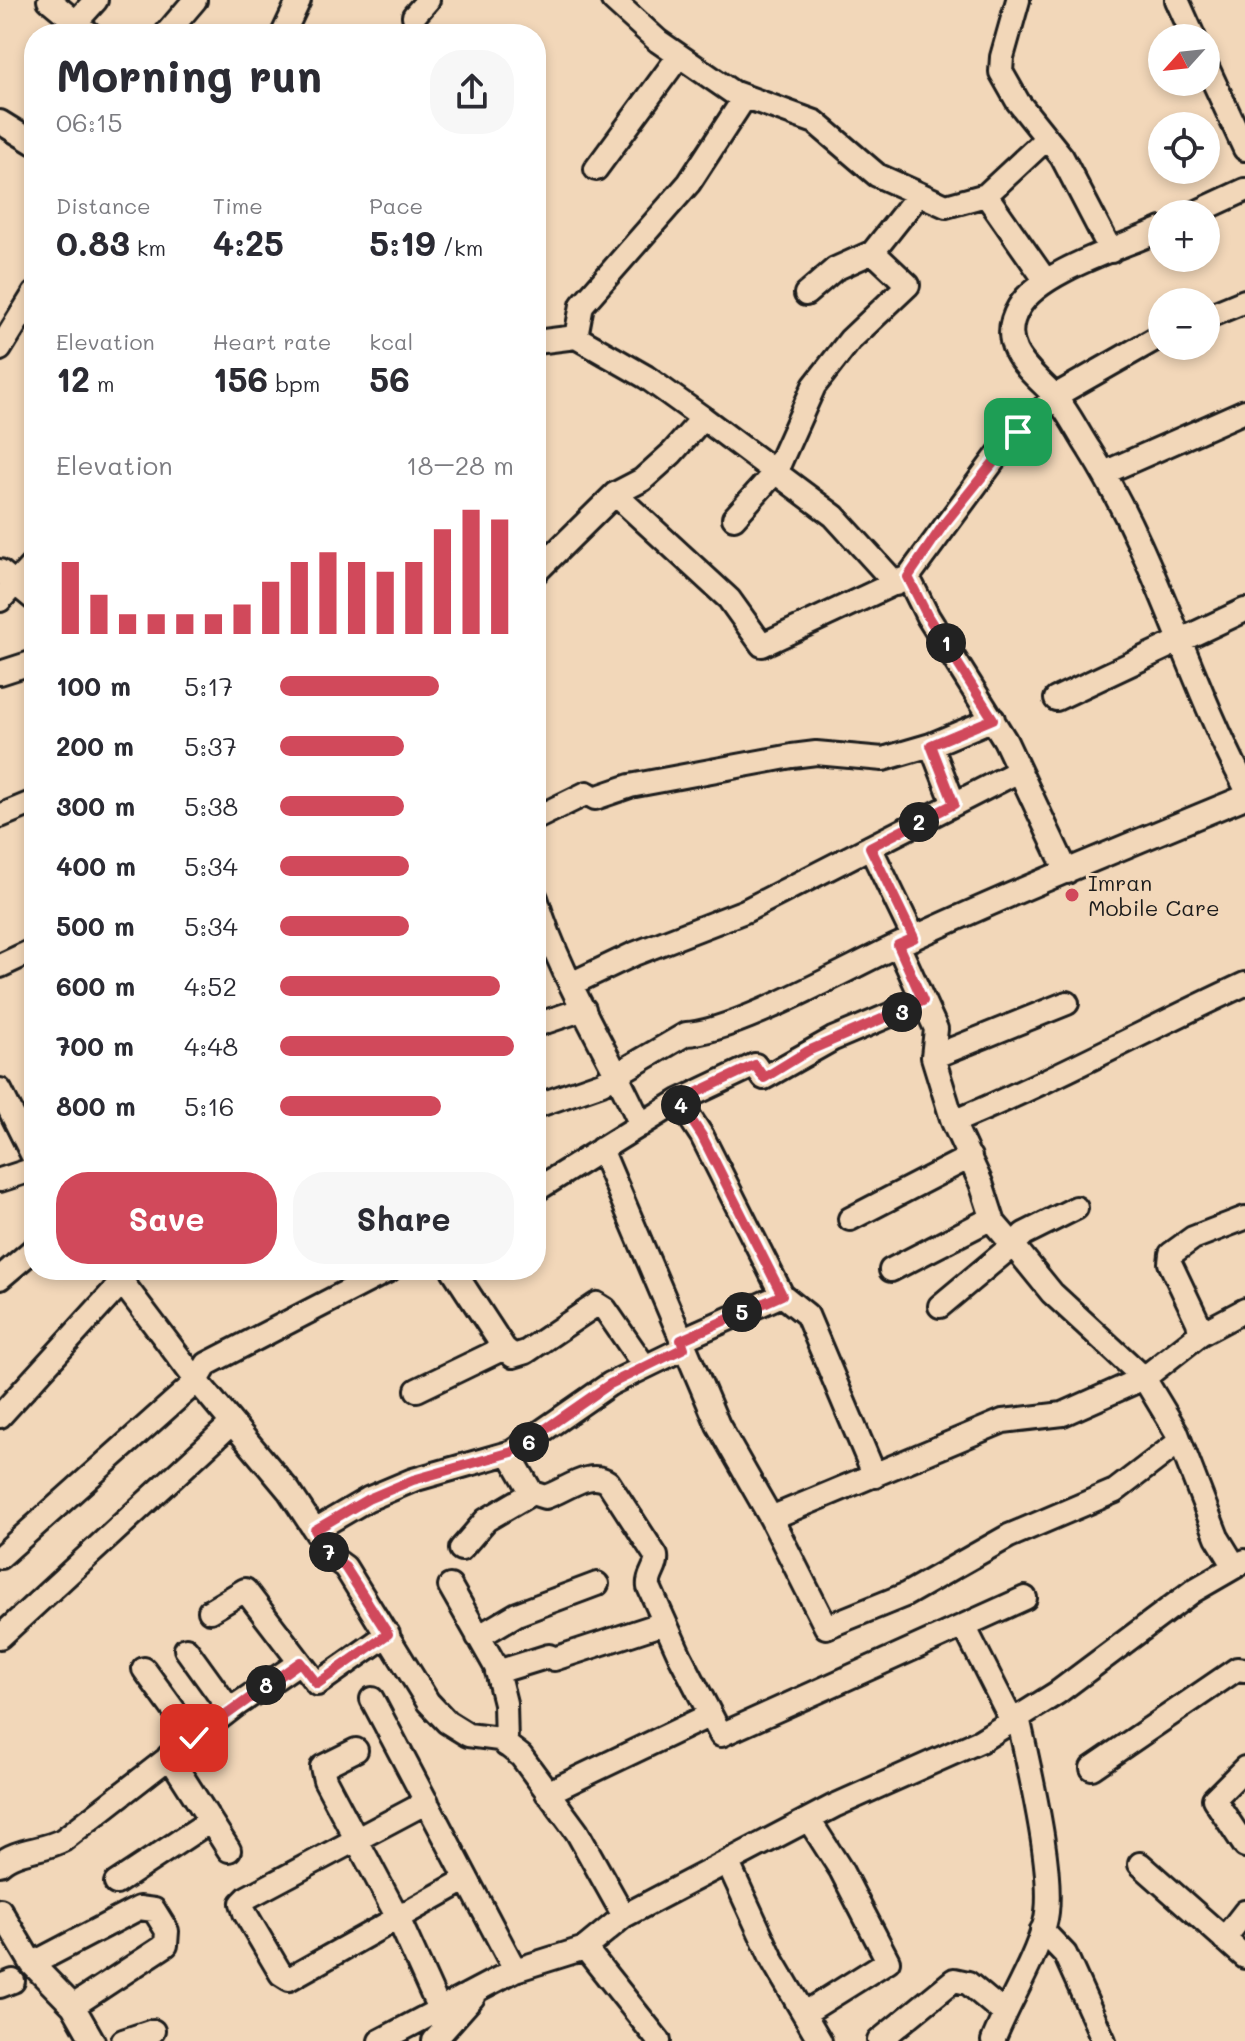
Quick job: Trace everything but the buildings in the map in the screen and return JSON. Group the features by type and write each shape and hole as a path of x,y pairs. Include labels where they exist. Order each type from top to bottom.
{"street":[{"path":"49,0 78,24"},
{"path":"85,24 96,0"},
{"path":"175,24 195,0"},
{"path":"288,24 299,0"},
{"path":"613,0 679,56 745,97 815,122 877,175 946,206 986,195 1047,138"},
{"path":"1018,0 1001,72 1013,94 1073,175 1111,251"},
{"path":"1177,0 1188,24"},
{"path":"596,169 679,56"},
{"path":"1220,95 1245,149"},
{"path":"576,337 582,305 689,183 745,97"},
{"path":"2,127 24,138"},
{"path":"1220,202 1245,190"},
{"path":"806,294 835,269 873,252 919,194"},
{"path":"986,195 1046,281"},
{"path":"1148,235 1046,281 1019,306 1012,346 1027,370 1055,396 1104,473 1149,562 1224,746 1245,786"},
{"path":"734,518 776,471 814,386 850,340 908,285 873,252"},
{"path":"1220,311 1245,301"},
{"path":"0,349 24,310"},
{"path":"546,341 576,337 646,377 834,516 902,580 993,719 1067,872"},
{"path":"615,494 729,599 762,645 902,580 1000,452 1055,396 1148,343"},
{"path":"1104,473 1245,411"},
{"path":"546,562 615,494 642,480 703,418"},
{"path":"24,571 5,585 24,594"},
{"path":"1056,699 1181,637 1245,610"},
{"path":"0,673 24,665"},
{"path":"546,813 587,793 595,798 630,786 708,770 816,753 883,759 931,745 993,719"},
{"path":"931,745 954,804"},
{"path":"571,984 634,954 745,911 1019,771"},
{"path":"546,1103 602,1083 686,1034 702,1034 750,1014 906,941 1245,797"},
{"path":"0,816 24,806"},
{"path":"380,2041 515,1970 585,1948 624,1916 809,1820 980,1741 1239,1563 1217,1537 1179,1442 1144,1378 1052,1293 992,1218 970,1157 953,1122 933,1057 936,1029 923,1001 906,941 870,847"},
{"path":"0,966 24,955"},
{"path":"546,961 571,984 641,1125"},
{"path":"953,1122 1046,1083 1154,1026 1245,984"},
{"path":"546,1184 679,1101 755,1065 764,1078 808,1051 923,1001"},
{"path":"933,1057 1067,1003"},
{"path":"546,1022 584,1009"},
{"path":"0,1090 24,1138"},
{"path":"679,1101 702,1136 782,1295 802,1308 811,1322 875,1476"},
{"path":"601,1149 718,1425 771,1518 826,1627 905,1595 1009,1536 1115,1491 1179,1442"},
{"path":"850,1219 970,1157"},
{"path":"0,1180 24,1172"},
{"path":"940,1306 1024,1234 1076,1208"},
{"path":"891,1270 992,1218"},
{"path":"1200,1334 1198,1322 1170,1263 1171,1254 1193,1238 1245,1218"},
{"path":"0,1278 24,1258"},
{"path":"0,1416 114,1280"},
{"path":"123,1280 334,1559 352,1577 428,1702 447,1722 468,1735 499,1739 521,1756 577,1832 624,1916"},
{"path":"0,1557 197,1381 207,1364 370,1280"},
{"path":"460,1280 504,1348 513,1356 526,1352 597,1304 605,1309 645,1367"},
{"path":"315,1530 368,1499 413,1480 509,1453 610,1384 682,1344 782,1295"},
{"path":"771,1518 1003,1421 1063,1414 1144,1378 1200,1334 1245,1310"},
{"path":"417,1390 504,1348"},
{"path":"0,1637 232,1423"},
{"path":"509,1453 532,1493 545,1497 590,1476 600,1476 608,1482 656,1556 657,1562 648,1579 664,1623 721,1735 1025,1598"},
{"path":"461,1549 486,1520 532,1493"},
{"path":"478,1637 517,1614 597,1584"},
{"path":"450,1586 497,1672 505,1703 506,1745"},
{"path":"210,1611 245,1590 317,1684 388,1634"},
{"path":"497,1672 549,1656 554,1659 664,1623"},
{"path":"964,1626 1015,1719 1039,1817 1047,1899 1042,1930 1031,1962 993,2041"},
{"path":"186,1649 230,1710"},
{"path":"0,1864 16,1854 48,1848 63,1840 230,1710 300,1662"},
{"path":"144,1669 194,1738"},
{"path":"1092,1768 1237,1669 1245,1670"},
{"path":"372,1699 515,1970"},
{"path":"547,1793 710,1715"},
{"path":"356,1750 322,1767 325,1780 398,1918 439,2009"},
{"path":"169,1756 229,1850"},
{"path":"1245,1768 1214,1799 1245,1846"},
{"path":"427,1802 248,1897 242,1903 245,1913 281,1974 289,1979 467,1879"},
{"path":"805,2013 888,1961 841,1870 809,1820"},
{"path":"116,1883 210,1821"},
{"path":"728,1863 773,1961 805,2013 815,2039"},
{"path":"1140,1864 1245,1957"},
{"path":"32,1964 139,1908 154,1910 167,1931 166,1945 73,2006"},
{"path":"0,1910 32,1964 73,2006 93,2041"},
{"path":"1224,1939 1245,1912"},
{"path":"1042,1930 1065,1954 1104,2041"},
{"path":"585,1948 659,2041"},
{"path":"879,2041 954,1980 968,1983 1005,2014"},
{"path":"434,2041 483,1987"},
{"path":"123,2041 153,2031"}],"place":[{"name":"Imran Mobile Care","path":"1072,895"}],"route":[{"path":"194,1738 300,1662 317,1684 388,1634 345,1567 334,1559 315,1530 368,1499 413,1480 512,1452 610,1384 684,1348 681,1340 782,1295 702,1136 679,1101 755,1065 764,1078 808,1051 895,1016 923,1001 898,945 914,938 870,847 954,804 931,745 993,719 964,669 928,617 908,577 926,555 944,524 981,482 1000,452 1018,432"}]}
